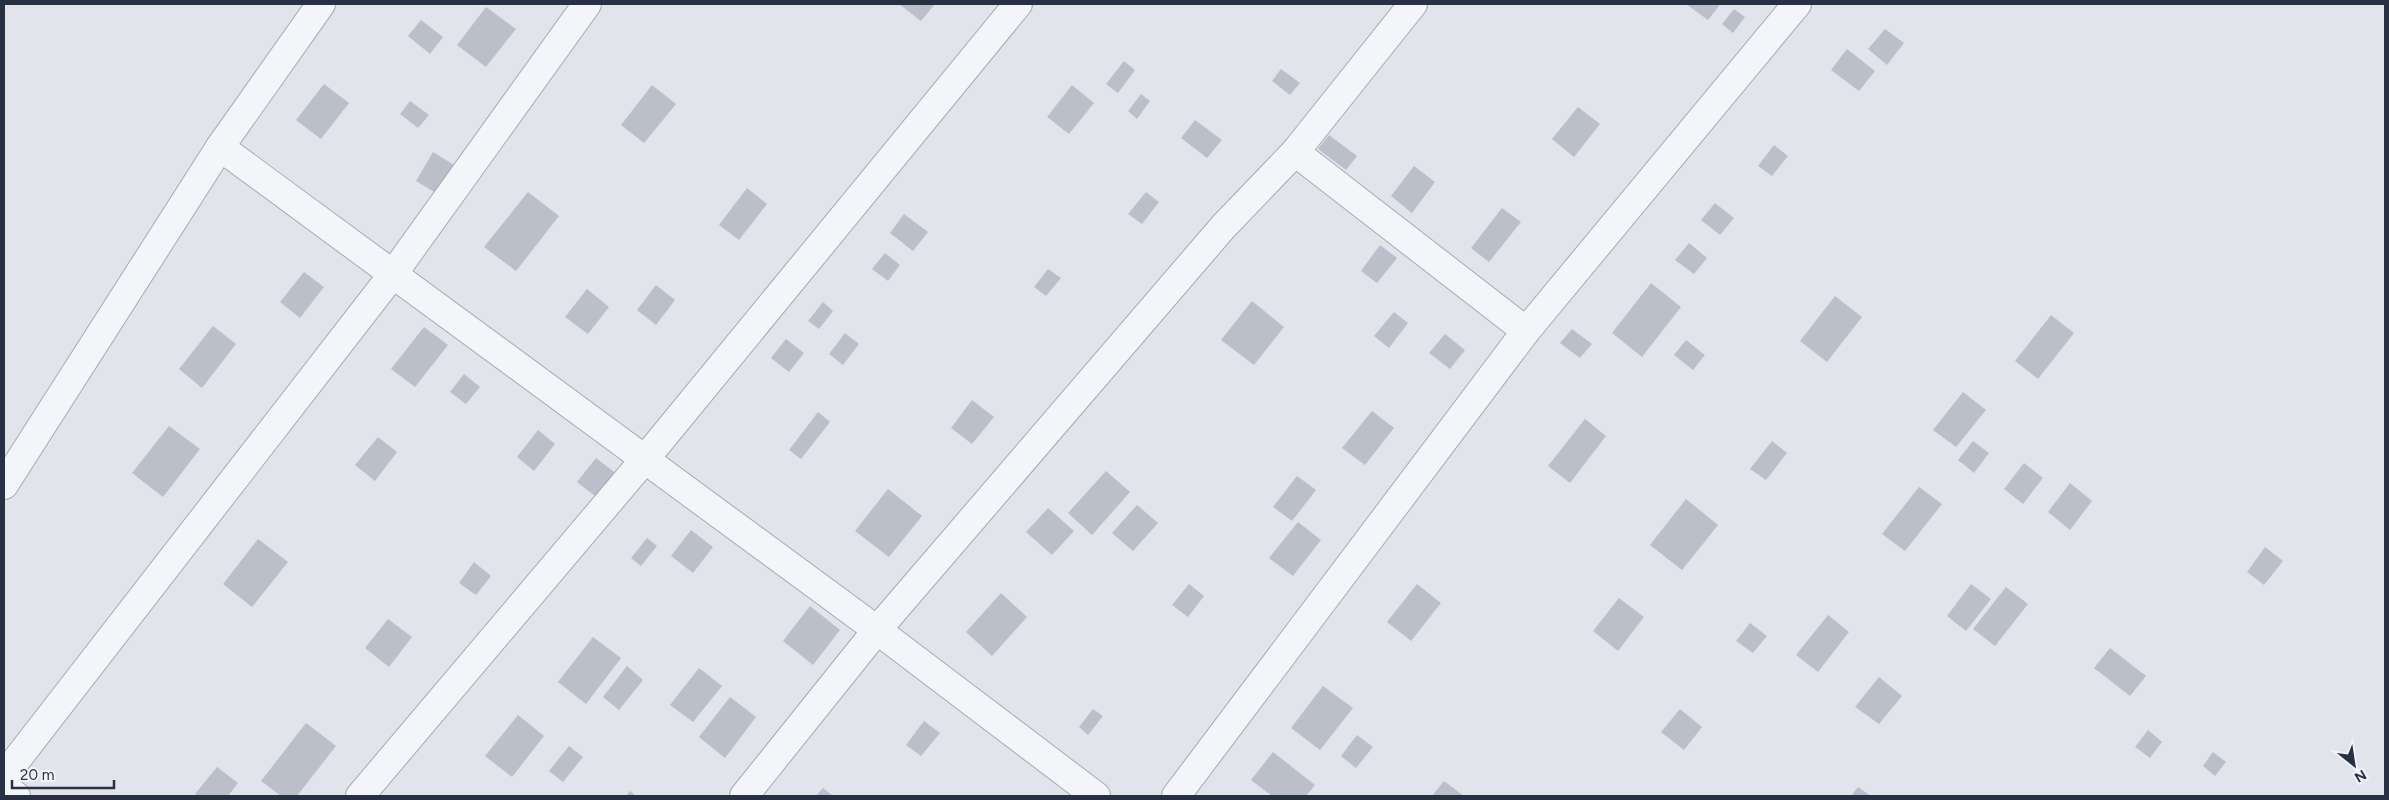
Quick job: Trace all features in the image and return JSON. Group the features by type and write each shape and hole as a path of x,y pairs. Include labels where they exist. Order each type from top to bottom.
{"street":[{"path":"4,485 220,147 321,4"},
{"path":"4,776 393,274 587,4"},
{"path":"360,796 644,459 1018,4"},
{"path":"744,796 877,630 1223,226 1295,152 1413,4"},
{"path":"1176,796 1526,331 1797,4"},
{"path":"220,147 877,630 1096,796"},
{"path":"1295,152 1526,331"},
{"path":"4,787 16,796"}],"building":[{"path":"899,4 935,4 921,21"},
{"path":"1686,4 1717,4 1719,6 1708,20"},
{"path":"486,7 516,29 486,67 457,45"},
{"path":"1734,9 1745,17 1733,33 1722,24"},
{"path":"421,20 443,37 430,54 408,36"},
{"path":"1885,29 1904,43 1887,65 1868,49"},
{"path":"1847,49 1875,71 1859,91 1831,70"},
{"path":"1124,61 1135,70 1118,93 1106,84"},
{"path":"1281,69 1300,83 1290,95 1272,81"},
{"path":"324,84 349,103 321,139 296,120"},
{"path":"652,85 676,104 644,143 621,125"},
{"path":"1072,85 1094,103 1069,134 1047,117"},
{"path":"1141,94 1150,101 1137,119 1128,111"},
{"path":"410,101 429,115 418,128 400,114"},
{"path":"1578,107 1600,124 1574,157 1552,139"},
{"path":"1195,120 1222,140 1207,158 1181,138"},
{"path":"1329,135 1357,156 1346,170 1318,149"},
{"path":"1774,145 1788,156 1772,176 1758,166"},
{"path":"433,152 454,165 436,193 416,181"},
{"path":"1414,166 1435,182 1412,213 1391,196"},
{"path":"747,188 767,204 739,240 719,225"},
{"path":"528,192 559,216 516,271 484,247"},
{"path":"1146,192 1159,202 1142,224 1128,214"},
{"path":"1715,203 1734,218 1720,235 1701,220"},
{"path":"1502,208 1521,222 1489,262 1471,248"},
{"path":"904,214 928,232 913,251 890,233"},
{"path":"1689,243 1707,258 1694,274 1675,260"},
{"path":"1380,245 1397,258 1377,283 1361,271"},
{"path":"885,253 900,265 888,281 872,269"},
{"path":"1048,269 1061,278 1046,296 1034,287"},
{"path":"304,272 324,287 300,318 280,302"},
{"path":"1651,283 1681,307 1642,357 1612,333"},
{"path":"656,285 675,300 656,325 637,310"},
{"path":"587,289 609,307 588,334 565,317"},
{"path":"1835,296 1862,317 1827,362 1800,341"},
{"path":"1252,301 1284,327 1254,365 1221,340"},
{"path":"823,302 833,311 819,329 808,321"},
{"path":"1394,312 1408,323 1389,348 1374,336"},
{"path":"2051,315 2074,333 2038,379 2015,361"},
{"path":"213,326 236,344 202,388 179,369"},
{"path":"424,327 448,345 415,387 391,369"},
{"path":"1572,329 1592,344 1580,358 1560,343"},
{"path":"845,333 859,344 843,365 829,354"},
{"path":"1445,334 1465,350 1450,369 1429,353"},
{"path":"786,339 804,353 789,372 771,358"},
{"path":"1686,340 1705,355 1693,370 1674,355"},
{"path":"464,374 480,387 466,404 450,392"},
{"path":"1963,392 1986,410 1956,447 1933,430"},
{"path":"972,400 994,417 972,444 951,428"},
{"path":"1372,411 1394,428 1365,465 1342,448"},
{"path":"818,412 830,422 801,459 789,450"},
{"path":"1585,419 1606,436 1570,483 1548,466"},
{"path":"169,426 200,449 163,497 132,473"},
{"path":"538,430 555,444 534,471 517,457"},
{"path":"378,437 397,452 375,481 355,465"},
{"path":"1772,441 1787,453 1766,480 1750,469"},
{"path":"1973,441 1989,453 1974,473 1958,460"},
{"path":"596,458 618,475 599,499 577,482"},
{"path":"2024,463 2043,478 2023,504 2004,489"},
{"path":"1106,471 1130,492 1092,535 1068,513"},
{"path":"1297,476 1316,490 1292,521 1273,507"},
{"path":"2070,483 2092,501 2070,530 2048,512"},
{"path":"1919,487 1942,504 1905,551 1882,534"},
{"path":"888,489 922,516 889,557 855,531"},
{"path":"1686,499 1718,525 1682,570 1650,545"},
{"path":"1137,505 1158,523 1133,551 1112,533"},
{"path":"1048,508 1074,531 1052,555 1026,532"},
{"path":"1298,522 1321,540 1293,576 1269,558"},
{"path":"691,530 713,547 693,573 671,556"},
{"path":"647,538 657,546 641,566 631,558"},
{"path":"258,539 288,562 252,607 223,584"},
{"path":"2265,547 2283,561 2264,585 2247,572"},
{"path":"474,562 491,576 476,595 459,583"},
{"path":"1189,584 1204,596 1188,617 1172,605"},
{"path":"1417,584 1441,603 1411,641 1387,622"},
{"path":"1971,584 1991,599 1966,631 1947,616"},
{"path":"2006,587 2028,604 1995,646 1973,629"},
{"path":"1001,593 1027,617 992,656 966,632"},
{"path":"1619,598 1644,617 1618,651 1593,631"},
{"path":"810,606 840,630 813,665 783,641"},
{"path":"1828,615 1849,632 1818,672 1796,655"},
{"path":"388,619 412,637 389,667 365,648"},
{"path":"1750,623 1767,636 1753,653 1736,641"},
{"path":"593,637 621,658 586,704 558,682"},
{"path":"2110,648 2146,676 2130,696 2094,668"},
{"path":"627,666 643,680 619,710 603,697"},
{"path":"699,668 722,686 693,722 670,705"},
{"path":"1879,677 1902,696 1879,724 1855,707"},
{"path":"1323,686 1353,708 1320,750 1291,728"},
{"path":"730,697 756,717 725,758 699,737"},
{"path":"1093,709 1103,716 1088,735 1079,727"},
{"path":"1680,709 1702,727 1684,750 1661,732"},
{"path":"518,715 544,736 512,777 485,756"},
{"path":"924,721 940,733 921,756 906,745"},
{"path":"306,723 336,746 297,796 281,796 261,781"},
{"path":"2148,730 2162,742 2150,758 2135,747"},
{"path":"1357,735 1373,747 1356,768 1341,756"},
{"path":"569,746 583,757 563,782 549,771"},
{"path":"1273,752 1315,785 1306,796 1272,796 1251,780"},
{"path":"2213,752 2226,762 2215,776 2203,766"},
{"path":"217,767 238,783 228,796 198,796 195,794"},
{"path":"1444,781 1464,796 1432,796"},
{"path":"1858,787 1871,796 1851,796"},
{"path":"823,788 833,796 816,796"},
{"path":"630,791 636,796 626,796"}]}
